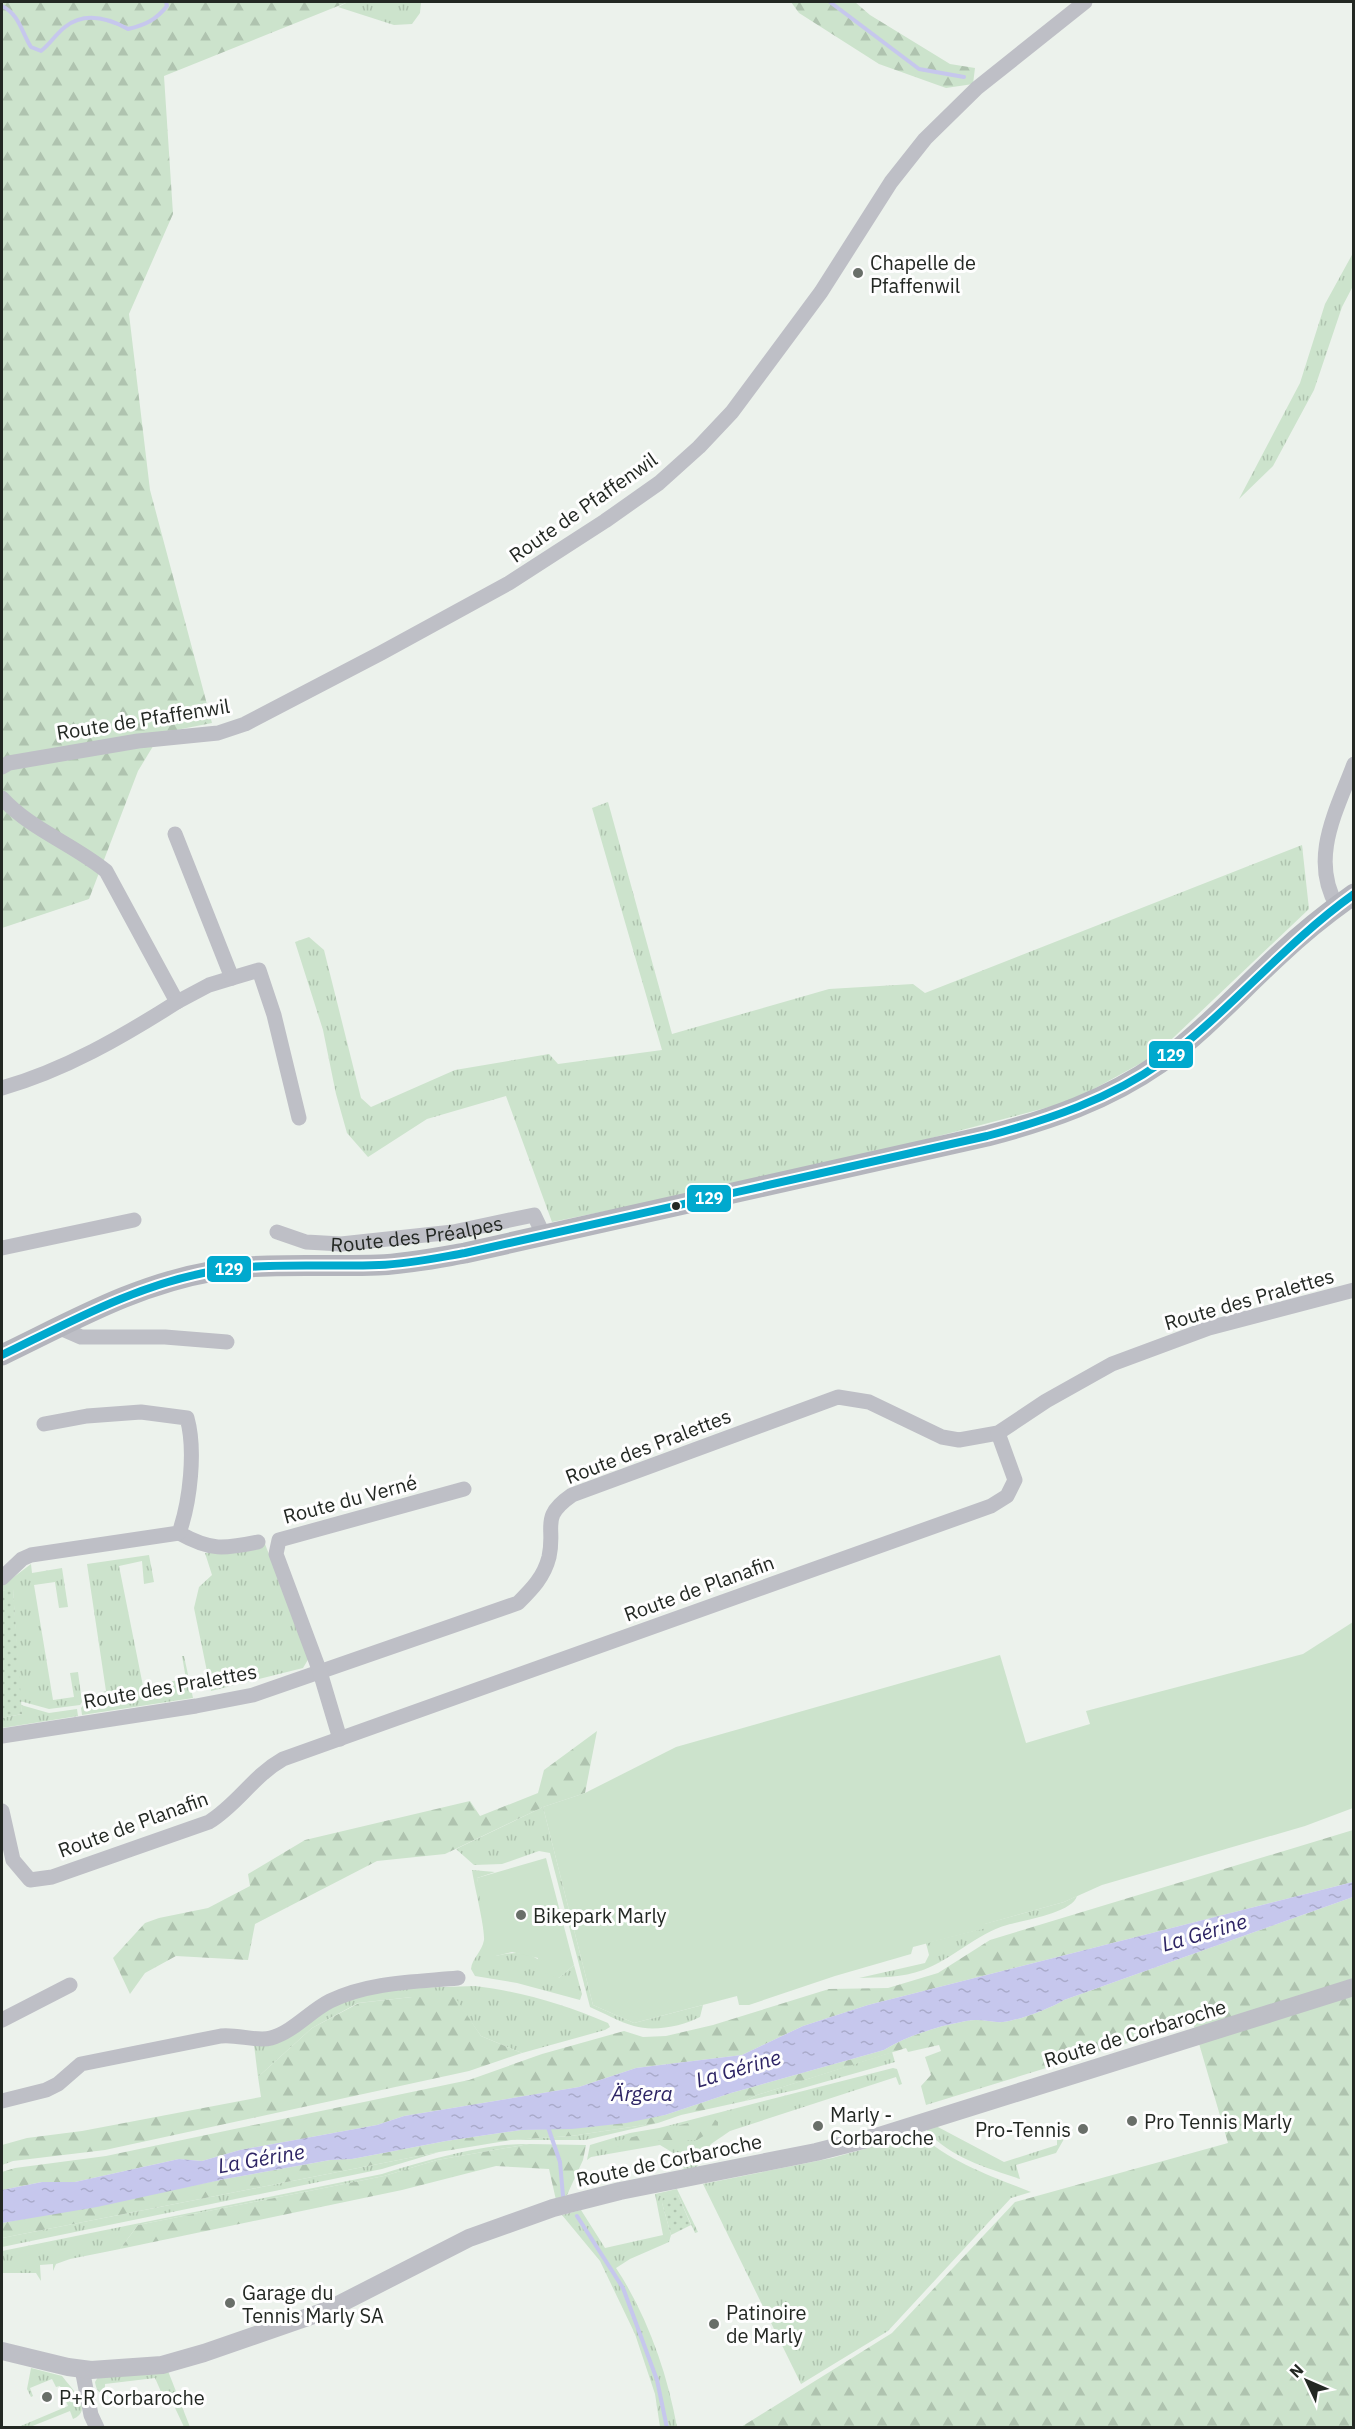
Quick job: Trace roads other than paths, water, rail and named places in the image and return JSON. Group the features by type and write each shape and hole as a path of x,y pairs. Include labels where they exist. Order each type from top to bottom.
{"main road":[{"name":"Route des Préalpes","path":"2,1355 114,1299 163,1282 215,1271 258,1267 381,1265 465,1253 987,1136 1067,1113 1124,1085 1160,1062 1187,1041 1304,933 1345,900"}],"street":[{"name":"Route de Pfaffenwil","path":"2,767 9,762 138,741 218,733 245,724 509,583 659,483 699,447 732,412 821,292 891,182 926,139 977,88 1085,2"},
{"path":"1345,900 1328,882 1325,847 1331,822 1353,764"},
{"path":"2,798 13,810 88,856 106,871 177,1002"},
{"path":"175,834 232,978"},
{"path":"2,1088 49,1071 115,1040 209,985 259,970 274,1015 299,1118"},
{"name":"Route des Préalpes","path":"277,1232 306,1242 341,1244 453,1232 534,1215 544,1236"},
{"path":"2,1248 134,1220"},
{"name":"Route des Pralettes","path":"2,1736 254,1695 518,1603 539,1581 549,1556 550,1522 557,1506 572,1495 838,1397 869,1402 942,1437 959,1440 998,1433 1046,1401 1112,1364 1209,1328 1353,1290"},
{"path":"58,1327 81,1337 165,1337 226,1342"},
{"path":"44,1424 87,1416 141,1412 187,1418 192,1435 187,1513 179,1533"},
{"name":"Route de Planafin","path":"2,1811 13,1860 30,1880 52,1877 209,1822 226,1812 266,1769 283,1759 991,1506 1007,1496 1015,1480 998,1433"},
{"name":"Route du Verné","path":"320,1672 276,1554 279,1540 464,1489"},
{"path":"2,1578 22,1558 31,1555 179,1533 200,1544 228,1548 258,1542"},
{"path":"320,1672 340,1739"},
{"path":"2,2101 46,2090 58,2084 81,2064 221,2036 235,2035 252,2039 269,2039 279,2035 329,2002 357,1990 458,1978"},
{"path":"2,2020 70,1984"},
{"name":"Route de Corbaroche","path":"2,2351 82,2369 162,2364 204,2353 328,2310 469,2238 553,2208 620,2191 816,2152 879,2136 1353,1987"},
{"path":"82,2369 97,2427"}],"water":[{"name":"Ärgera","path":"1353,1882 1353,1897 1064,2000 1026,2017 1003,2022 971,2020 935,2028 884,2050 731,2093 665,2115 626,2123 572,2129 521,2130 446,2141 352,2159 330,2160 225,2179 97,2207 2,2223 2,2190 42,2182 75,2182 179,2159 202,2161 240,2150 377,2125 404,2116 579,2087 636,2068 742,2055 803,2026 868,2005"}],"waterway":[{"path":"2,6 8,9 16,19 31,47 41,51 62,30 80,19 105,19 128,29 145,24 154,18 167,6 166,2"},
{"path":"830,2 919,69 964,77"},
{"path":"548,2127 560,2162 563,2196"},
{"path":"577,2216 623,2288 657,2380 667,2428"}],"place":[{"name":"Chapelle de Pfaffenwil","path":"858,273"},
{"name":"Bikepark Marly","path":"521,1915"},
{"name":"Pro Tennis Marly","path":"1132,2121"},
{"name":"Marly - Corbaroche","path":"818,2126"},
{"name":"Pro-Tennis","path":"1083,2129"},
{"name":"Garage du Tennis Marly SA","path":"230,2303"},
{"name":"Patinoire de Marly","path":"714,2324"},
{"name":"P+R Corbaroche","path":"47,2397"}],"water label":[{"name":"La Gérine","path":"1204,1932"},
{"name":"La Gérine","path":"738,2068"},
{"name":"La Gérine","path":"261,2158"}]}
